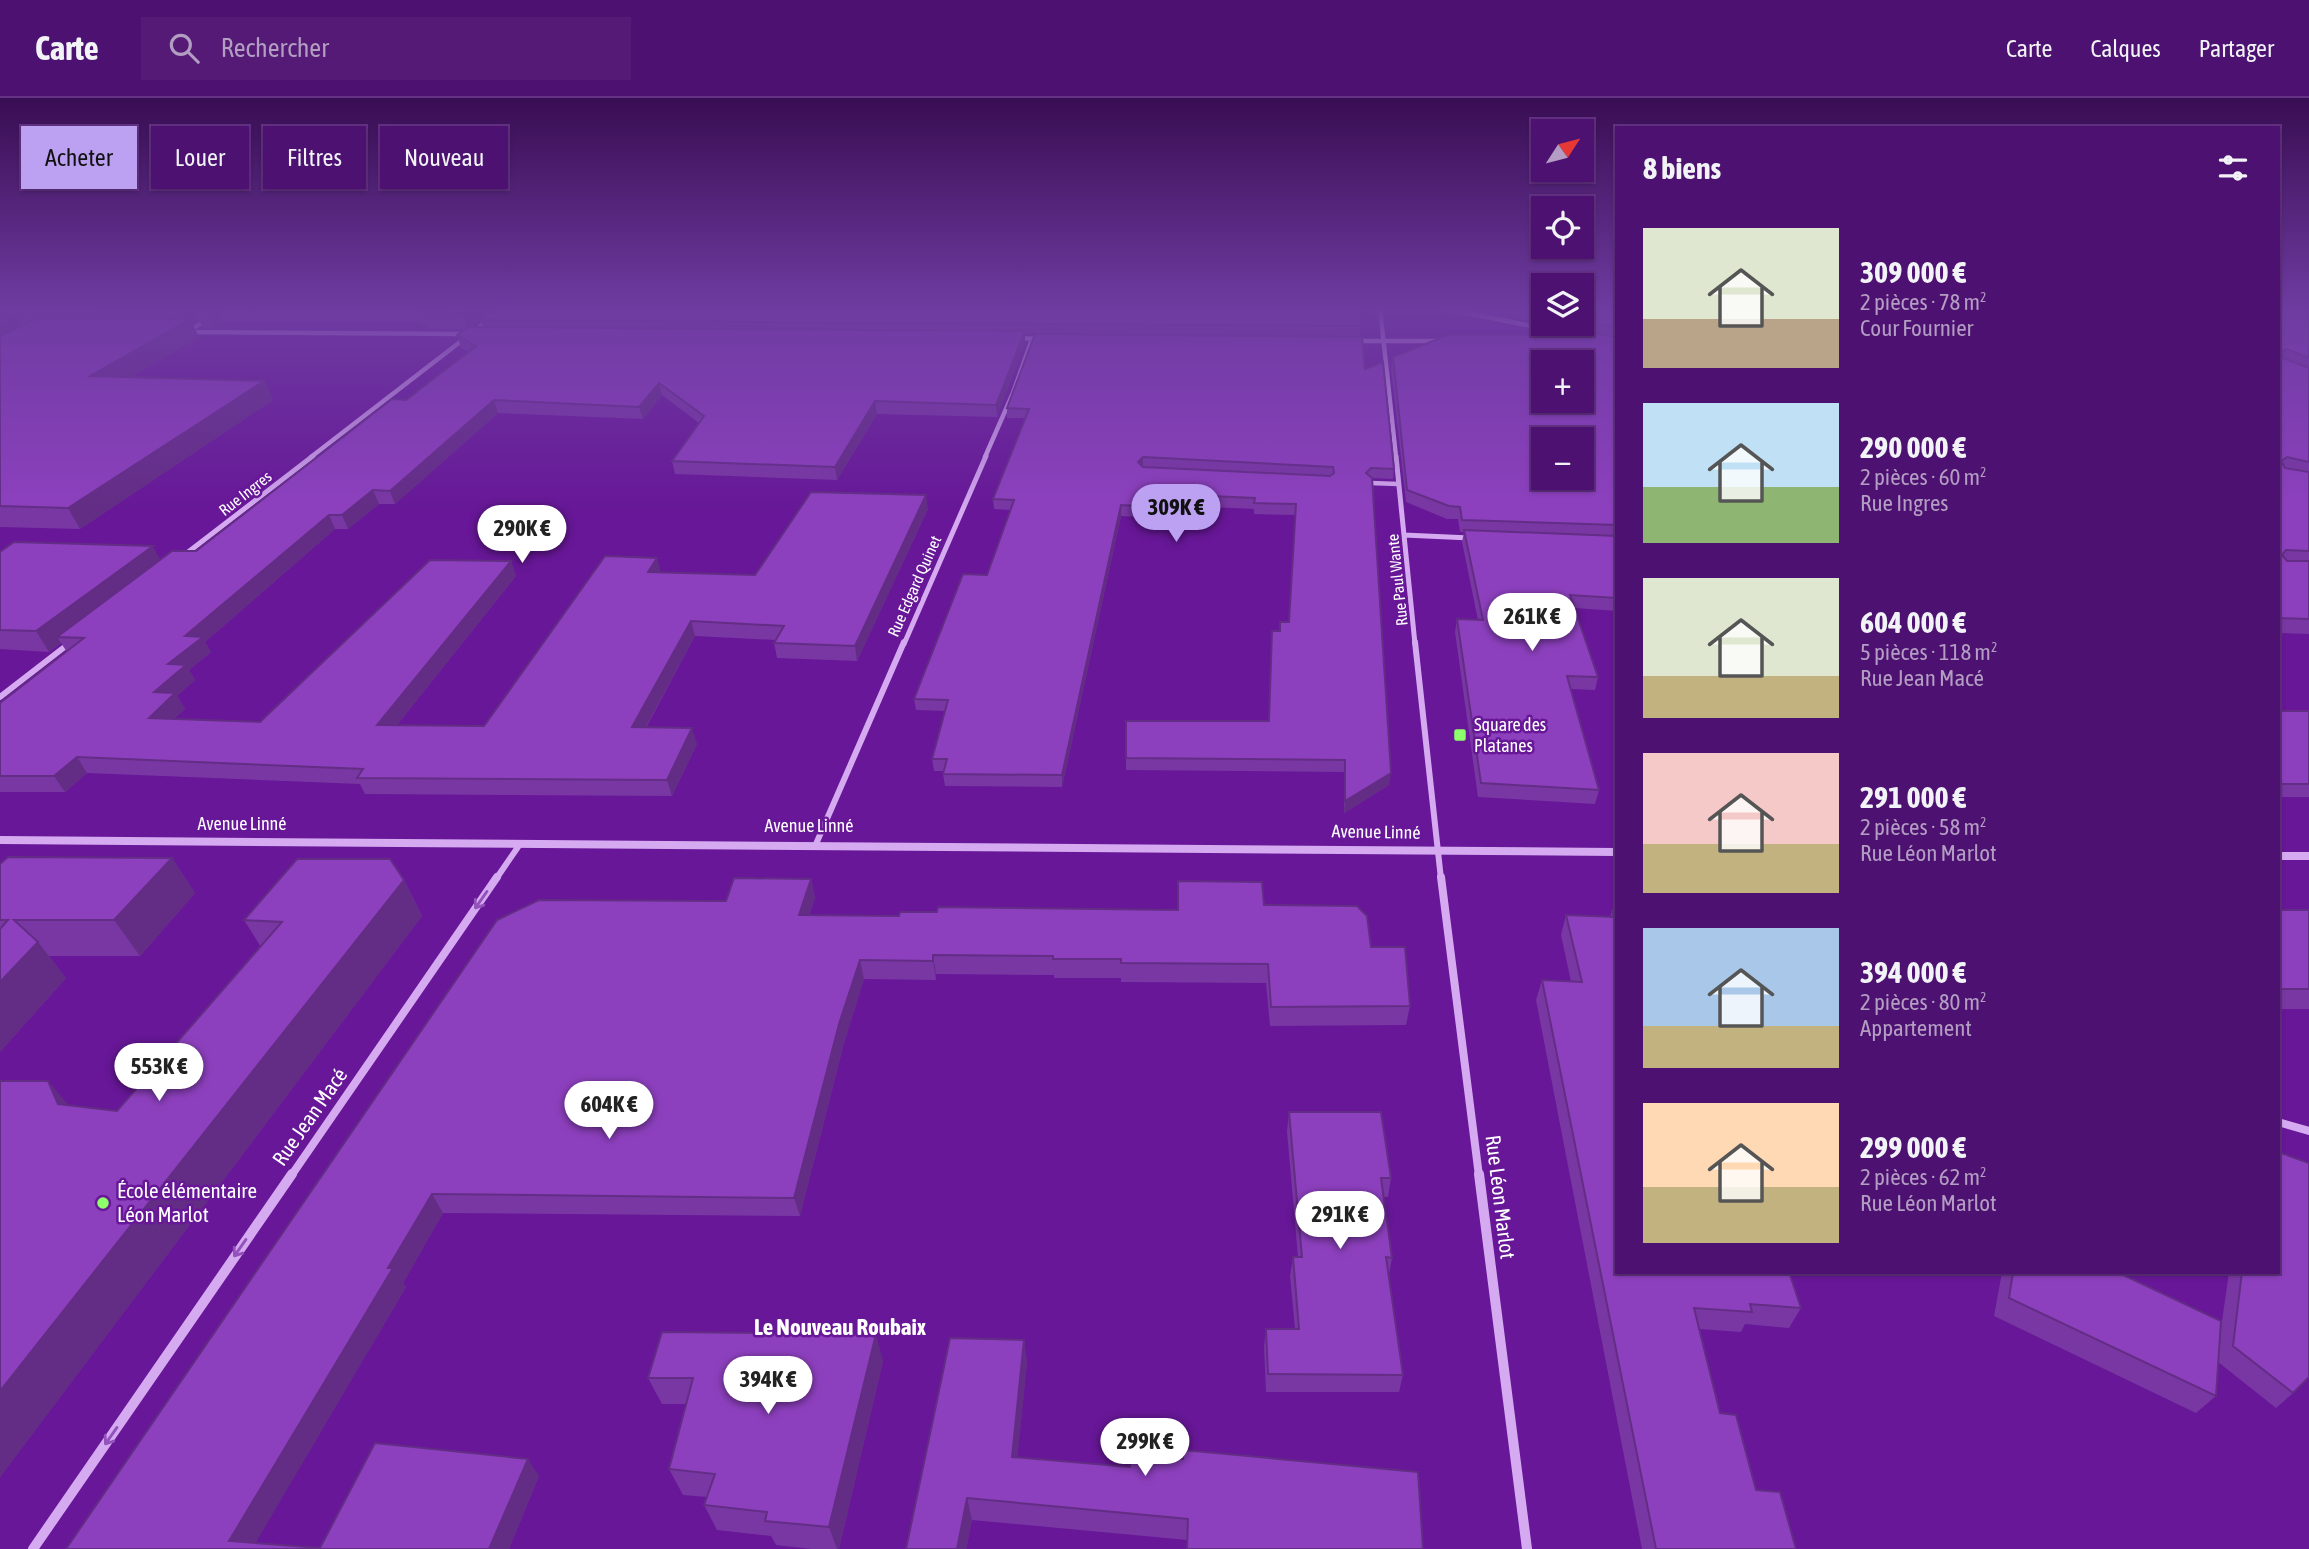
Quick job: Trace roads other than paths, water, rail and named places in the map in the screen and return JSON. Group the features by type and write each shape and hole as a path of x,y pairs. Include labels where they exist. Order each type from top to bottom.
{"street":[{"name":"Rue Ingres","path":"173,564 416,376"},
{"name":"Rue Edgard Quinet","path":"816,844 1019,376"},
{"name":"Rue Paul Wante","path":"1387,376 1437,850"},
{"path":"1370,482 1399,484"},
{"path":"1404,535 1481,538"},
{"path":"0,697 76,639"},
{"name":"Avenue Linné","path":"0,840 1615,852"},
{"name":"Rue Jean Macé","path":"33,1549 520,844"},
{"name":"Rue Léon Marlot","path":"1437,850 1528,1549"},
{"path":"2280,856 2309,856"},
{"path":"2280,1123 2309,1131"}],"place":[{"name":"Square des Platanes","path":"1460,735"},
{"name":"École élémentaire Léon Marlot","path":"103,1203"}],"district":[{"name":"Le Nouveau Roubaix","path":"840,1327"}]}
